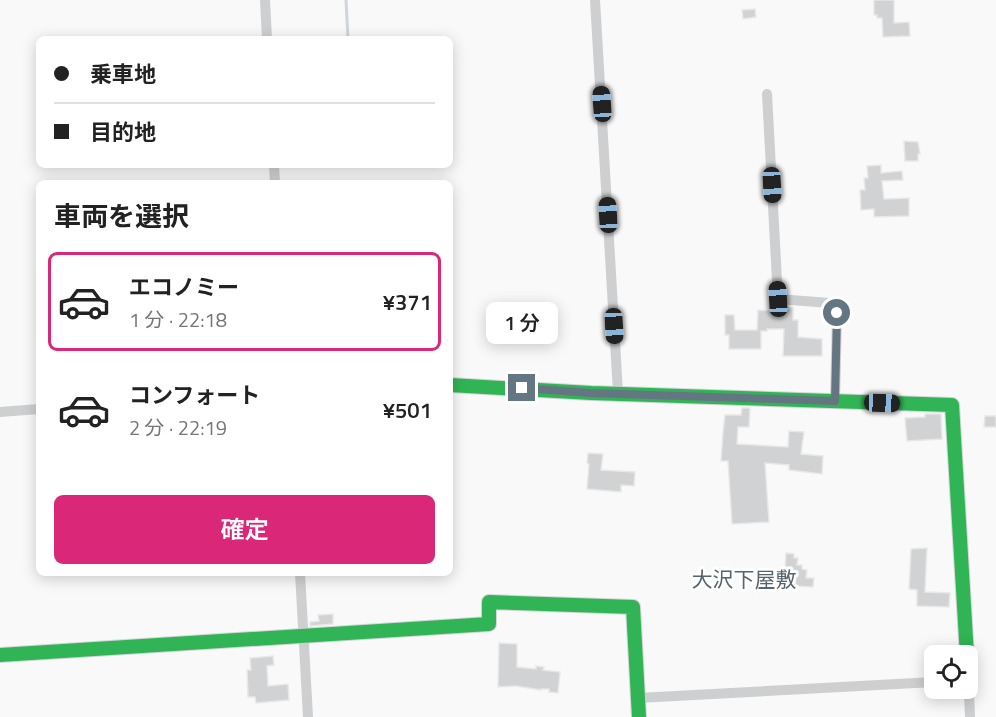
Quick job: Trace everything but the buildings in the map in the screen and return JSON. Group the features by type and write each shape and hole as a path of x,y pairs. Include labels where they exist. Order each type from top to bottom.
{"street":[{"path":"264,0 267,36"},
{"path":"595,0 618,393"},
{"path":"767,94 778,299 830,303 837,313 835,401"},
{"path":"453,386 952,405 966,645"},
{"path":"0,412 36,409"},
{"path":"300,576 308,717"},
{"path":"0,655 489,624 489,602 633,607 639,717"},
{"path":"638,698 924,683"},
{"path":"969,699 970,717"}],"waterway":[{"path":"346,0 348,36"}],"traffic: fast":[{"path":"453,385 591,393 952,405 966,645"},
{"path":"0,655 489,624 489,602 633,607 639,717"}],"district":[{"name":"大沢下屋敷","path":"744,579"}],"route":[{"path":"522,388 591,393 835,401 837,313"}]}
